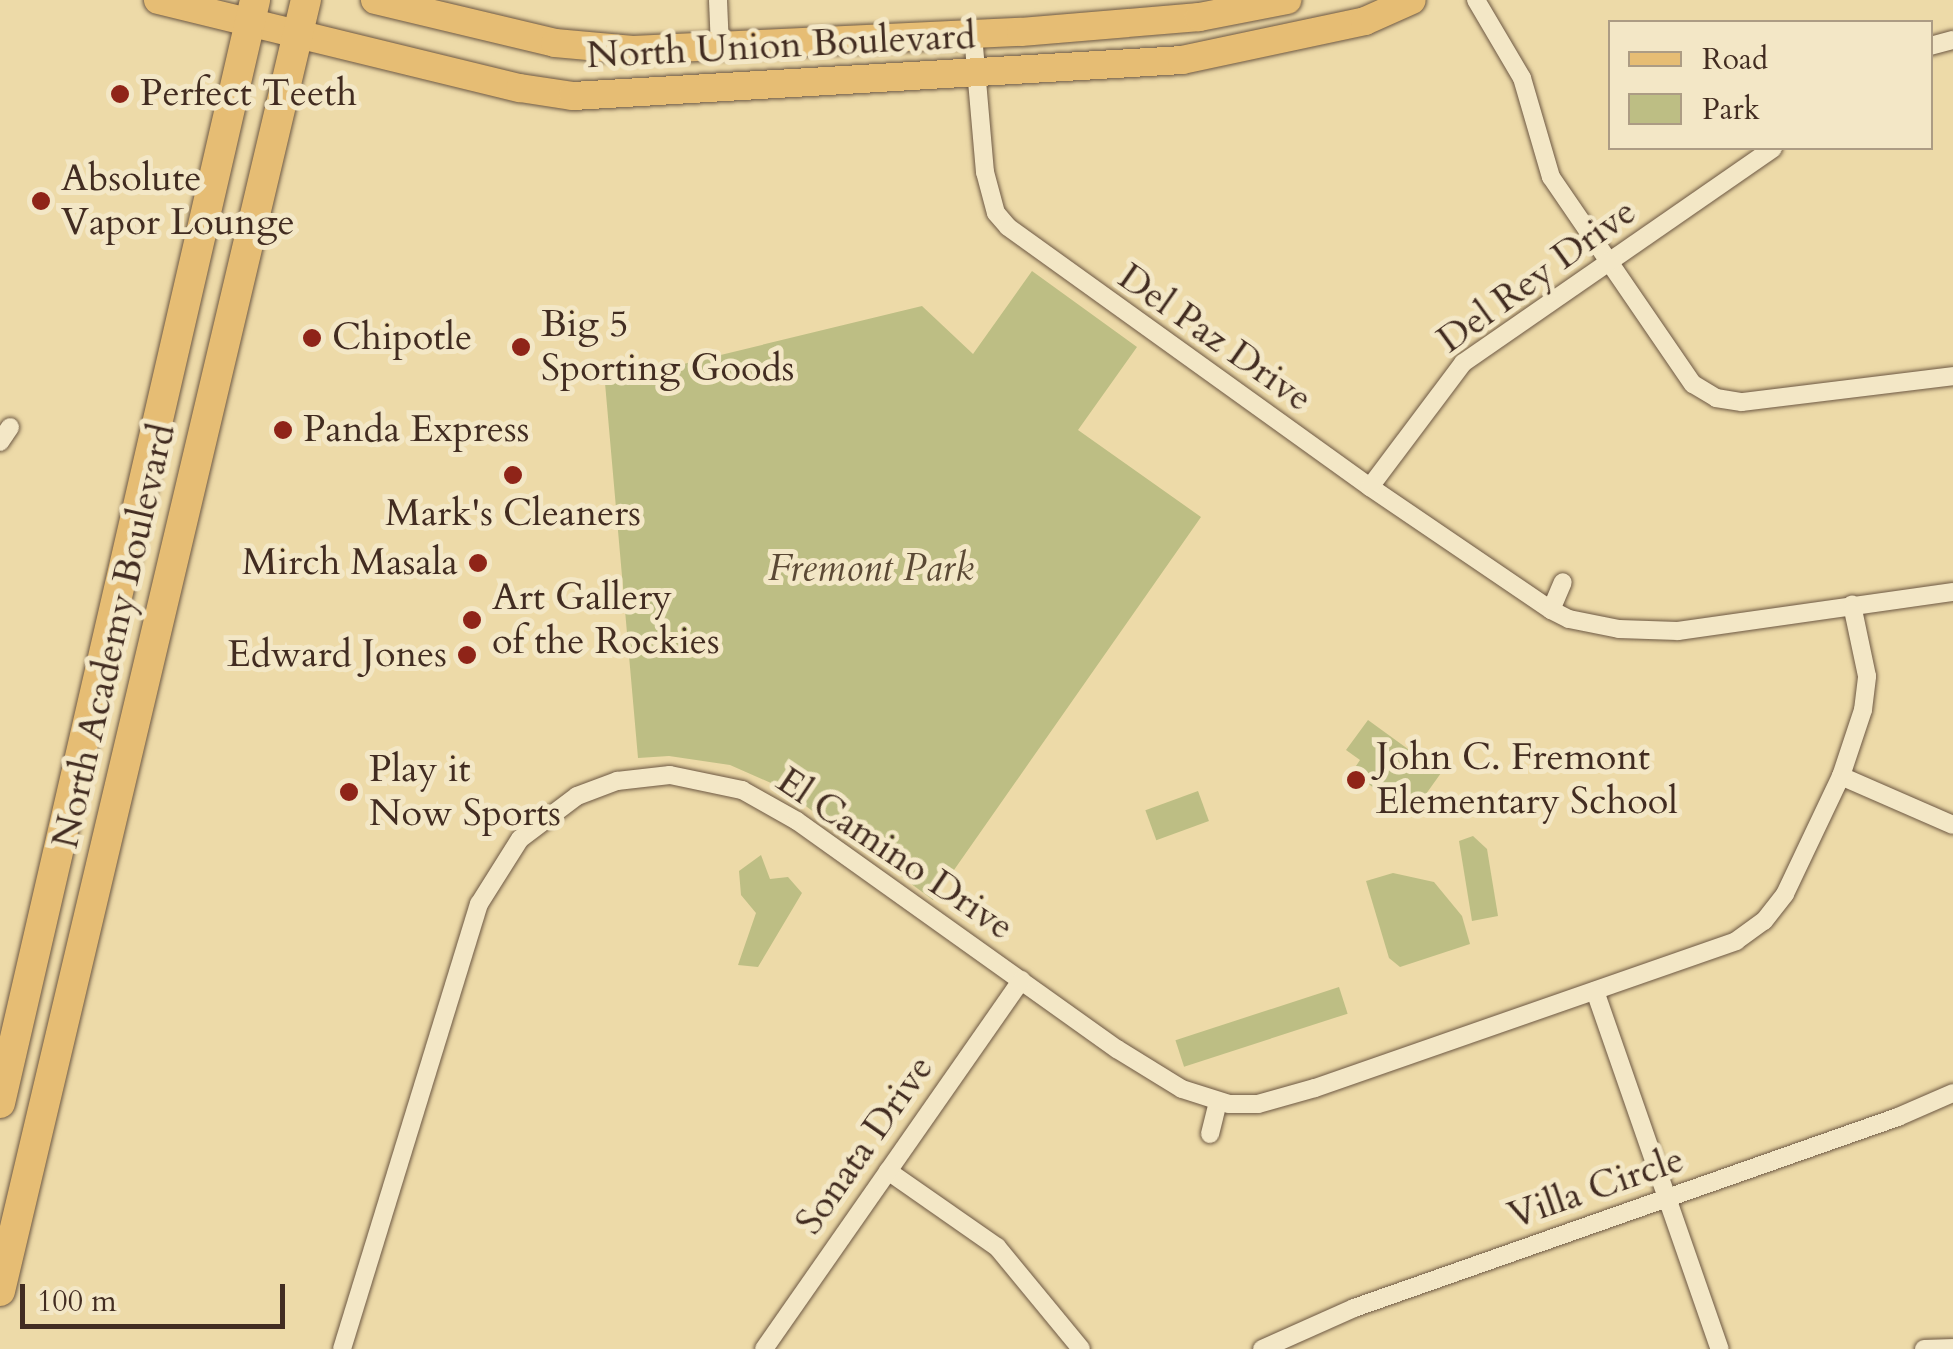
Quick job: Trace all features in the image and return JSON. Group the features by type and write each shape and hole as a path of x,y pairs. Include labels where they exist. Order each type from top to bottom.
{"highway":[{"name":"North Academy Boulevard","path":"0,1291 306,0"},
{"name":"North Academy Boulevard","path":"0,1103 252,12"}],"main road":[{"name":"North Union Boulevard","path":"158,0 252,12 297,35 574,96 1228,54 1365,21 1412,0"},
{"name":"North Union Boulevard","path":"375,0 572,45 633,50 973,34 1287,0"}],"street":[{"path":"718,0 720,46"},
{"path":"1476,0 1522,78 1551,177 1693,384 1716,398 1742,402 1953,376"},
{"name":"Del Paz Drive","path":"973,34 989,195 1008,227 1038,253 1370,488 1551,610 1590,624 1662,632 1953,592"},
{"name":"Del Rey Drive","path":"1370,488 1464,363 1770,150"},
{"path":"1551,610 1564,582"},
{"name":"El Camino Drive","path":"342,1349 479,904 520,839 578,796 618,781 670,775 742,790 797,821 1182,1089 1218,1102 1244,1105 1286,1096 1595,991 1736,941 1764,922 1786,894 1841,776 1868,694 1852,604"},
{"path":"1841,776 1953,825"},
{"name":"Sonata Drive","path":"764,1349 1021,980"},
{"path":"1595,991 1720,1349"},
{"name":"Villa Circle","path":"1262,1349 1354,1308 1898,1118 1953,1093"},
{"path":"1210,1134 1218,1102"},
{"path":"888,1171 997,1247 1081,1349"},
{"path":"1924,1349 1953,1348"}],"green space":[{"name":"Fremont Park","path":"1032,271 1137,347 1078,430 1201,517 933,900 780,787 730,765 669,756 638,758 605,383 922,306 973,354"},
{"path":"1368,720 1441,773 1411,815 1352,772 1360,760 1346,750"},
{"path":"1198,791 1209,821 1156,840 1145,810"},
{"path":"1473,836 1487,849 1498,916 1472,921 1459,841"},
{"path":"761,855 770,879 788,877 802,893 758,967 738,965 756,913 741,895 739,871"},
{"path":"1393,873 1434,882 1462,916 1470,944 1400,967 1389,958 1366,881"},
{"path":"1339,987 1348,1014 1184,1067 1175,1040"}],"place":[{"name":"Perfect Teeth","path":"120,94"},
{"name":"Absolute Vapor Lounge","path":"41,201"},
{"name":"Chipotle","path":"312,338"},
{"name":"Big 5 Sporting Goods","path":"521,347"},
{"name":"Panda Express","path":"283,430"},
{"name":"Mark's Cleaners","path":"513,475"},
{"name":"Mirch Masala","path":"478,563"},
{"name":"Art Gallery of the Rockies","path":"472,620"},
{"name":"Edward Jones","path":"467,655"},
{"name":"John C. Fremont Elementary School","path":"1356,780"},
{"name":"Play it Now Sports","path":"349,792"}]}
